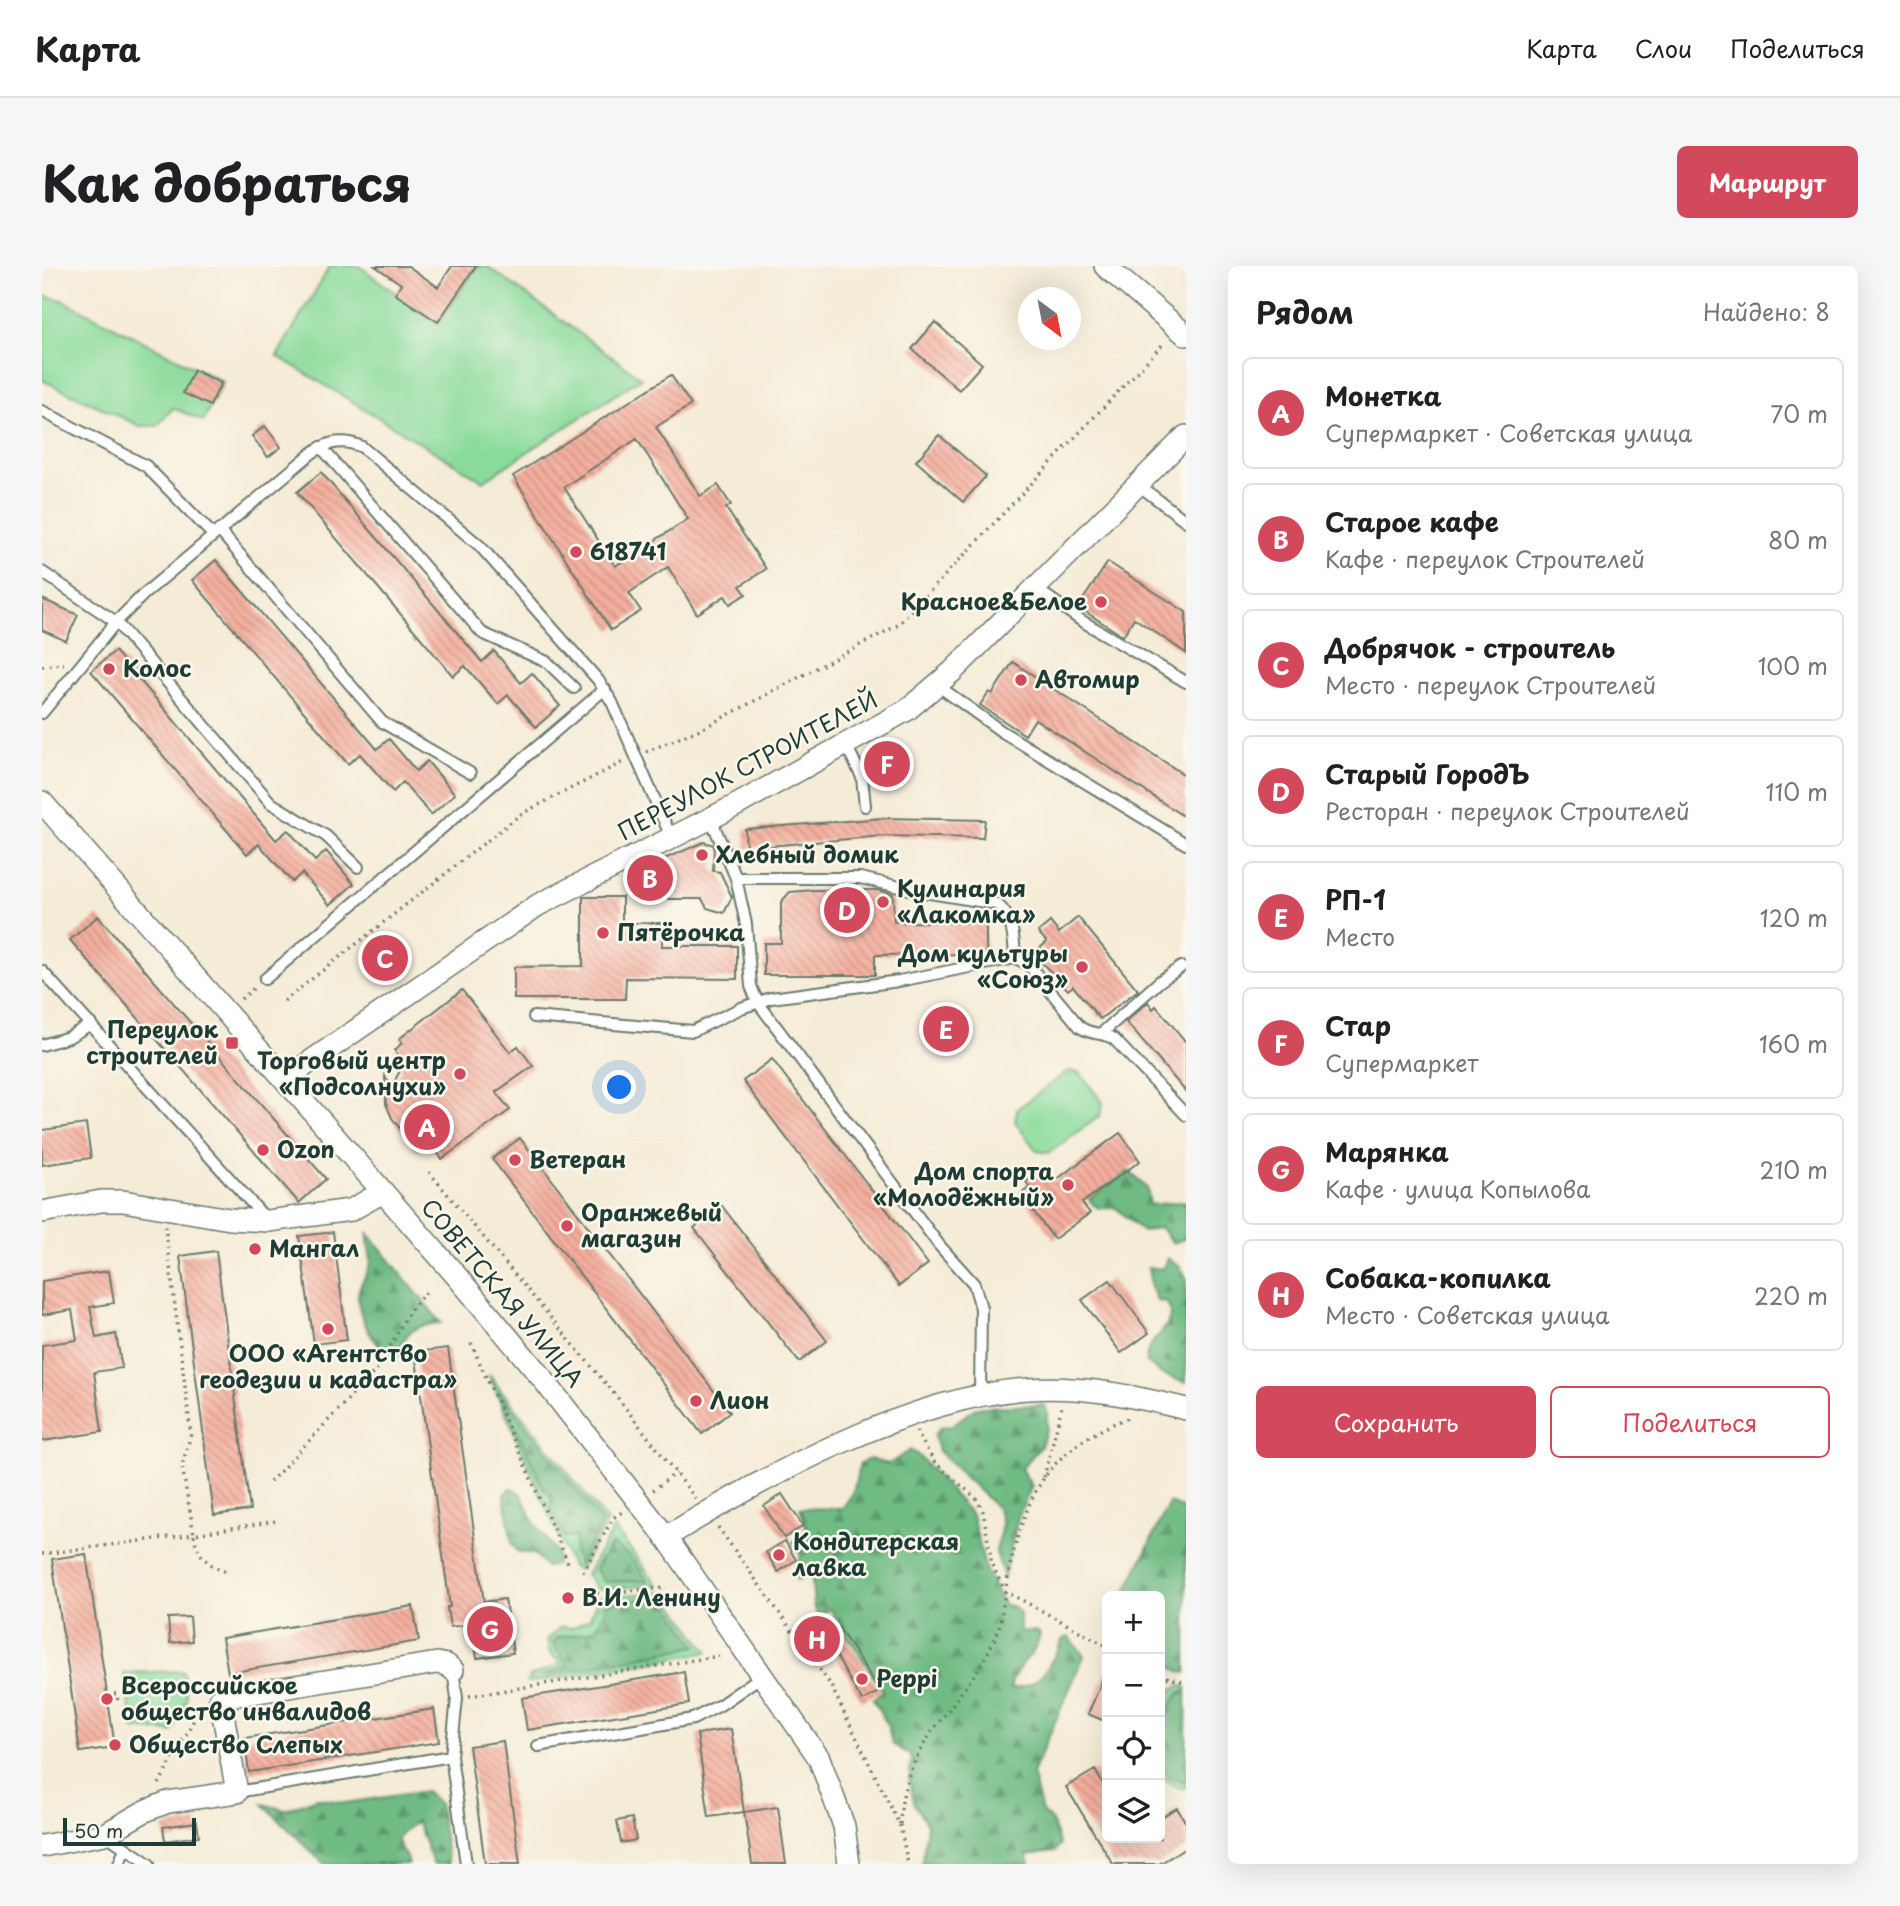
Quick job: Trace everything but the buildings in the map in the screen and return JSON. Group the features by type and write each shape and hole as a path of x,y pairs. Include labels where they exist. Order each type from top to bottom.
{"street":[{"path":"1105,266 1182,331"},
{"name":"ПЕРЕУЛОК СТРОИТЕЛЕЙ","path":"285,1079 538,905 711,819 891,721 937,685 1186,436"},
{"name":"СОВЕТСКАЯ УЛИЦА","path":"42,802 542,1378 666,1538 807,1739 829,1780 844,1826 849,1864"},
{"path":"42,1212 101,1201 123,1201 230,1219 268,1221 351,1210 383,1192"},
{"path":"666,1538 784,1469 910,1415 980,1396 1029,1389 1064,1388 1137,1397 1186,1409"},
{"path":"42,1846 105,1834 145,1811 168,1802 237,1792 220,1698 437,1663 447,1665 453,1670"}],"lane":[{"path":"42,411 146,466 216,533 382,722 470,773"},
{"path":"42,713 116,622 216,533 321,447 346,442 362,447 480,545 605,688 672,839"},
{"path":"321,447 482,634 547,662 574,688"},
{"path":"1137,484 1186,521"},
{"path":"42,572 116,622 271,803 326,836 358,867"},
{"path":"1035,588 1082,621 1186,682"},
{"path":"937,685 968,710 1186,844"},
{"path":"265,979 605,688"},
{"path":"846,745 862,777 865,806"},
{"path":"711,819 736,878 746,924 751,986 757,1001 939,1245 974,1284 981,1308 980,1396"},
{"path":"736,878 860,878 997,904 1006,912 1010,923 1015,958"},
{"path":"534,1017 679,1032 708,1025 757,1001 899,981 1015,958 1028,964 1080,1027 1087,1032 1102,1033 1114,1039 1186,1115"},
{"path":"1102,1033 1160,981 1181,967"},
{"path":"42,971 268,1221"},
{"path":"42,1045 69,1037 90,1024"},
{"path":"453,1670 457,1698 452,1756 466,1864"},
{"path":"538,1746 693,1719 720,1705 764,1675"},
{"path":"237,1792 452,1756"},
{"path":"105,1834 149,1864"},
{"path":"119,1864 125,1848"}],"path":[{"path":"284,1001 521,814 636,756 707,726 898,625 1182,331"},
{"path":"241,999 265,979"},
{"path":"164,1217 191,1434 182,1466 194,1534 202,1558 212,1567 229,1573"},
{"path":"270,1482 377,1368 390,1350 403,1317 428,1291"},
{"path":"471,1343 570,1567"},
{"path":"900,1826 904,1782 935,1726 996,1637 1023,1518 1043,1479 1056,1436 1064,1388"},
{"path":"1043,1479 1063,1457 1095,1433 1141,1414"},
{"path":"915,1427 935,1463 976,1499 983,1511 992,1565 1005,1591 1102,1643"},
{"path":"42,1554 276,1521"},
{"path":"597,1593 667,1588"},
{"path":"457,1698 719,1656"},
{"path":"1165,1677 1186,1684"},
{"path":"107,1694 117,1694 118,1702"},
{"path":"145,1811 199,1708 208,1701 220,1698"}],"green space":[{"path":"330,266 359,266 438,324 477,266 487,266 641,378 483,481 277,356"},
{"path":"44,296 62,300 223,382 203,421 173,408 157,426 140,426 42,380"},
{"path":"1068,1071 1080,1073 1103,1103 1100,1116 1049,1153 1037,1151 1015,1122 1017,1109"},
{"path":"1129,1171 1147,1188 1150,1205 1186,1201 1186,1238 1173,1243 1160,1227 1143,1232 1116,1208 1101,1208 1092,1203 1089,1199"},
{"path":"368,1233 441,1323 425,1325 407,1335 399,1356 391,1354 376,1342 361,1314 358,1296 371,1260"},
{"path":"1168,1258 1181,1268 1186,1278 1186,1383 1162,1374 1147,1363 1150,1346 1166,1327 1170,1312 1167,1302 1157,1301 1151,1287 1148,1267 1162,1269"},
{"path":"489,1375 607,1521 580,1570 572,1567"},
{"path":"498,1391 602,1522 579,1565 574,1550 576,1537 564,1537 551,1509 552,1497 544,1489"},
{"path":"1043,1405 1047,1409 1047,1426 1041,1446 1021,1469 1032,1486 1018,1517 1004,1577 996,1552 1002,1524 998,1509 938,1451 934,1435 941,1427 951,1426 974,1409"},
{"path":"910,1450 918,1455 972,1515 986,1571 1004,1605 1012,1606 1020,1613 1020,1632 1036,1631 1040,1634 1035,1648 1012,1680 1010,1689 1030,1684 1044,1673 1063,1639 1069,1637 1084,1656 1032,1774 1042,1812 1051,1820 1060,1846 1055,1851 1027,1855 1030,1864 922,1864 927,1824 914,1803 909,1780 912,1759 909,1754 892,1744 888,1726 873,1699 883,1691 830,1609 818,1616 814,1606 812,1579 807,1575 797,1580 795,1567 801,1556 793,1542 807,1529 800,1508 842,1509 853,1493 860,1463 870,1459 889,1464"},
{"path":"511,1488 520,1493 535,1524 557,1553 556,1564 546,1567 536,1555 517,1551 512,1544 504,1495"},
{"path":"1169,1503 1186,1510 1186,1673 1165,1666 1165,1591 1126,1591"},
{"path":"614,1528 658,1585 597,1589 586,1574"},
{"path":"611,1544 630,1556 648,1581 604,1582 595,1568"},
{"path":"664,1592 708,1652 527,1683 529,1677 561,1664 549,1652 547,1639 561,1627 572,1628 590,1618 598,1597"},
{"path":"663,1597 697,1646 543,1676 568,1666 553,1645 557,1638 596,1628 606,1603"},
{"path":"183,1671 187,1699 172,1732 133,1729 124,1673"},
{"path":"1186,1687 1186,1788 1171,1784 1165,1779 1165,1703 1172,1689"},
{"path":"1182,1691 1186,1691 1186,1780 1183,1781 1169,1777 1165,1770 1165,1720"},
{"path":"426,1791 439,1804 448,1864 433,1864 417,1821 399,1836 398,1842 409,1864 324,1864 263,1804 285,1810 317,1798 345,1803"}],"place":[{"name":"618741","path":"576,552"},
{"name":"Красное&Белое","path":"1101,602"},
{"name":"Колос","path":"109,669"},
{"name":"Автомир","path":"1021,680"},
{"name":"Стар","path":"887,764"},
{"name":"Хлебный домик","path":"702,855"},
{"name":"Старое кафе","path":"650,878"},
{"name":"Кулинария «Лакомка»","path":"883,902"},
{"name":"Старый ГородЪ","path":"847,910"},
{"name":"Пятёрочка","path":"603,933"},
{"name":"Добрячок - строитель","path":"385,958"},
{"name":"Дом культуры «Союз»","path":"1082,967"},
{"name":"РП-1","path":"946,1029"},
{"name":"Переулок строителей","path":"232,1043"},
{"name":"Торговый центр «Подсолнухи»","path":"460,1074"},
{"name":"Монетка","path":"427,1127"},
{"name":"Ozon","path":"263,1150"},
{"name":"Ветеран","path":"515,1160"},
{"name":"Дом спорта «Молодёжный»","path":"1068,1185"},
{"name":"Оранжевый магазин","path":"567,1226"},
{"name":"Мангал","path":"255,1249"},
{"name":"ООО «Агентство геодезии и кадастра»","path":"328,1329"},
{"name":"Лион","path":"696,1401"},
{"name":"Кондитерская лавка","path":"779,1555"},
{"name":"В.И. Ленину","path":"568,1598"},
{"name":"Марянка","path":"490,1629"},
{"name":"Собака-копилка","path":"817,1639"},
{"name":"Peppi","path":"862,1679"},
{"name":"Всероссийское общество инвалидов","path":"107,1699"},
{"name":"Общество Слепых","path":"115,1745"}]}
